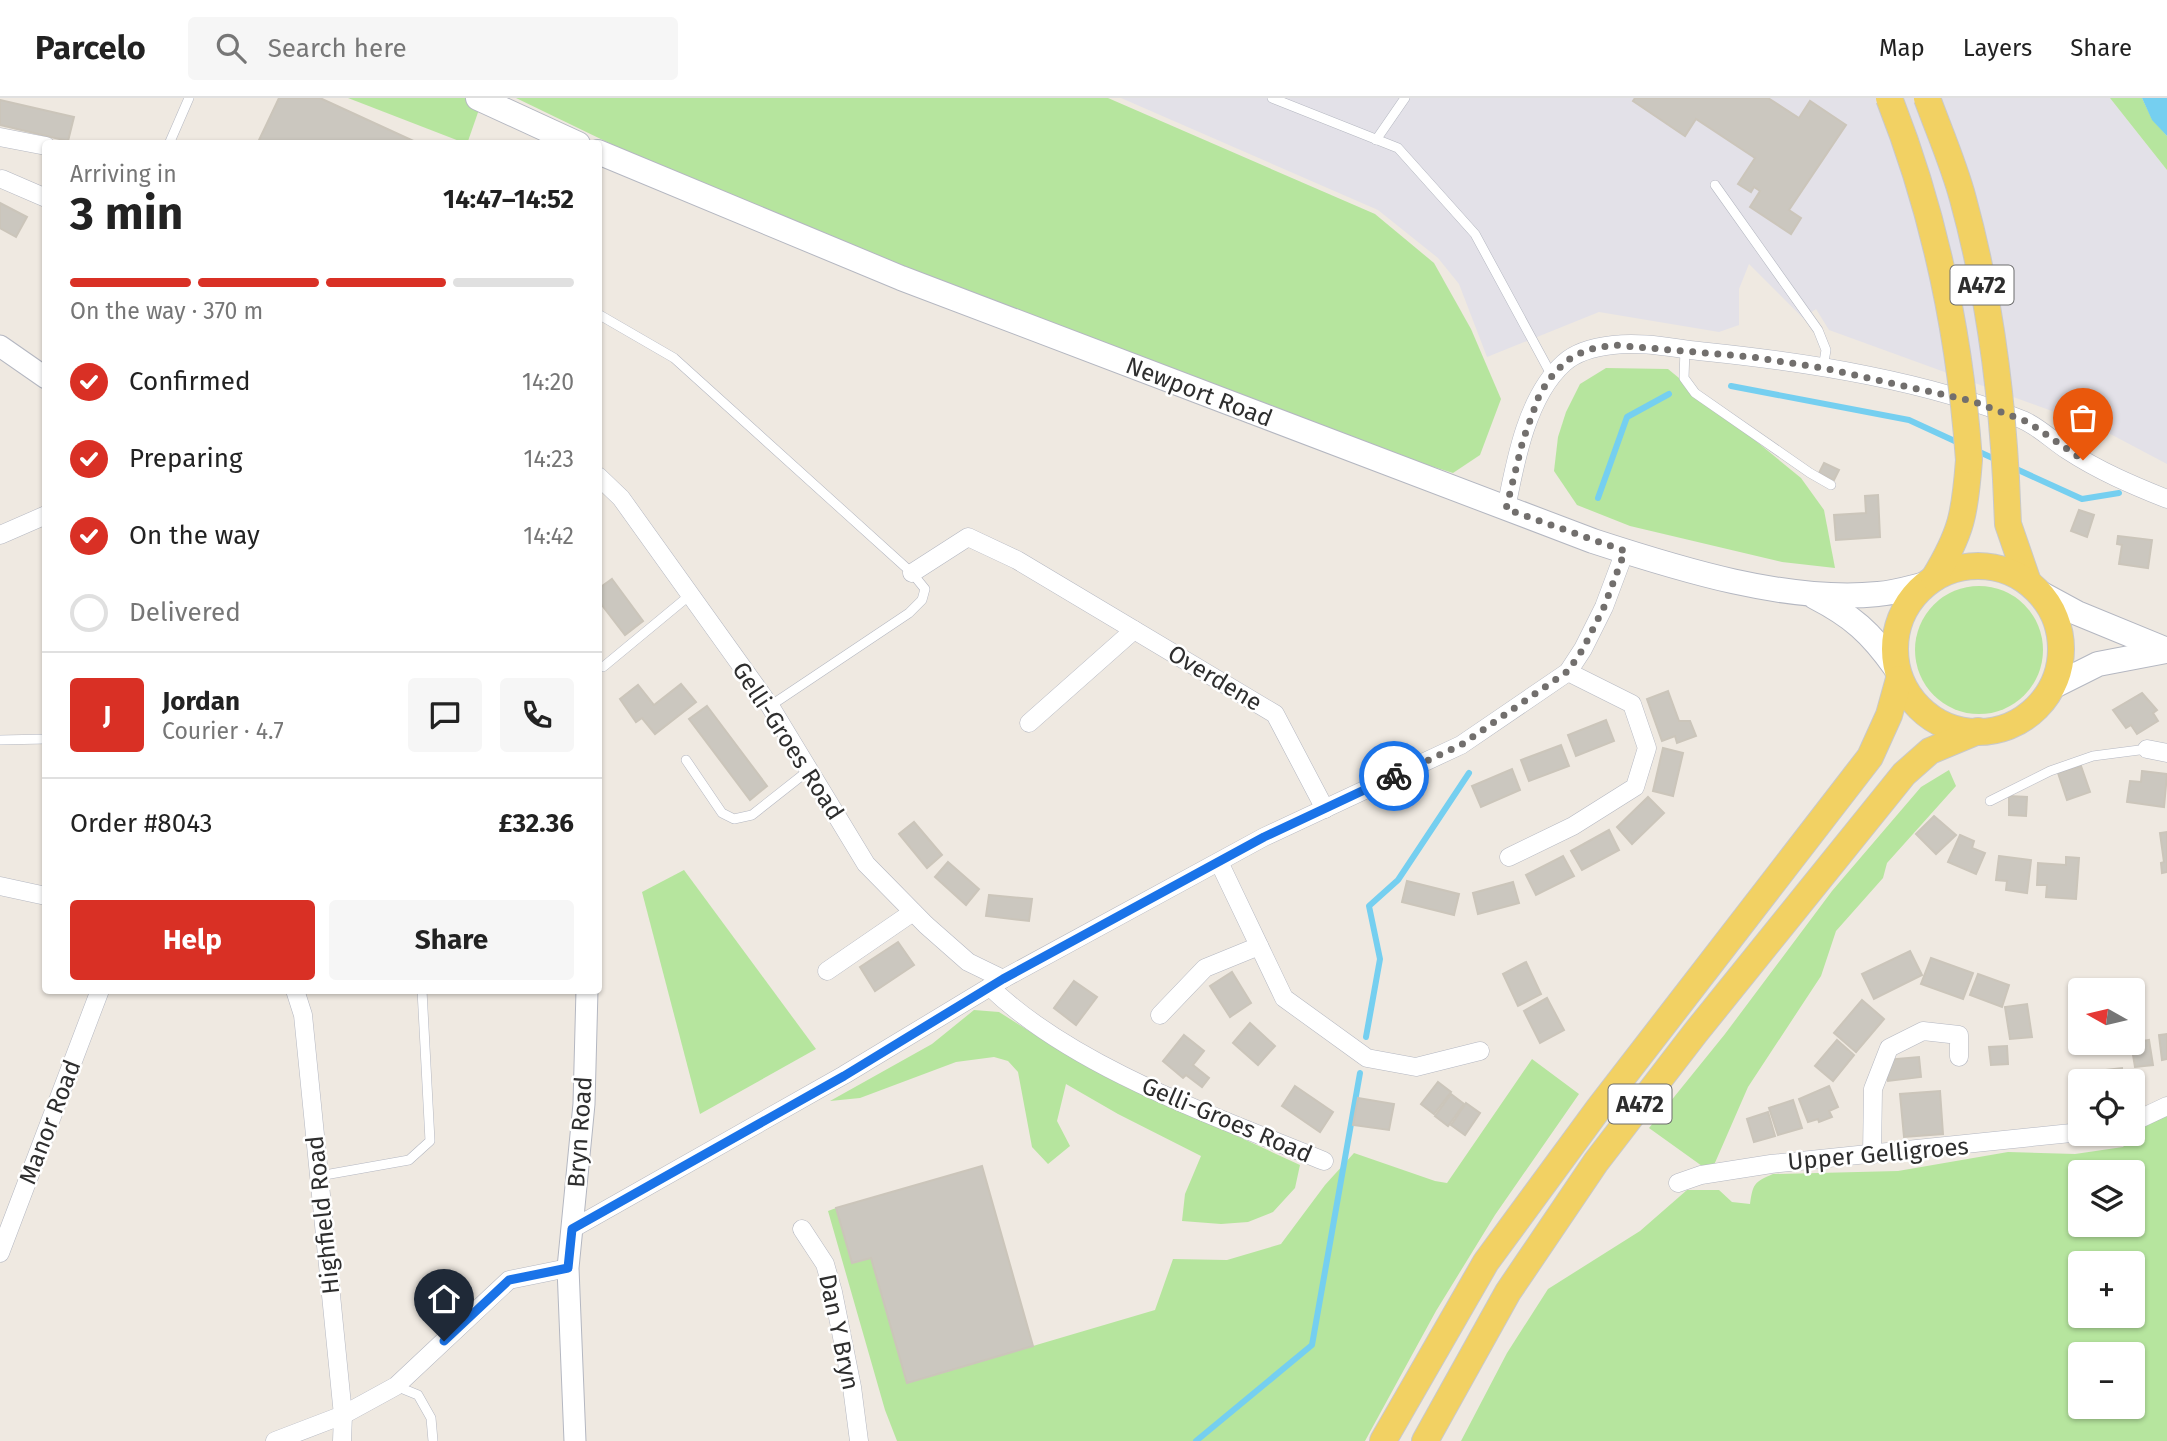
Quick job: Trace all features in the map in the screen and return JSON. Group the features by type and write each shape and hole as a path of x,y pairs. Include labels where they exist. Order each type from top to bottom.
{"main road":[{"path":"478,98 569,140"},
{"name":"A472","path":"1889,98 1909,149 1939,253 1960,370 1969,460 1962,523 1951,551 1930,581"},
{"name":"A472","path":"1927,98 1963,197 1997,372 2008,524 2035,588"},
{"name":"Newport Road","path":"602,154 901,278 1506,509 1625,551 1713,575 1811,595 1875,595 1930,581"},
{"path":"2035,588 2056,617 2061,640 2061,661 2054,686 2036,709 2016,723 1978,731 1952,728 1916,704 1897,673 1895,641 1902,616 1930,581 1955,569 1979,566 2002,570 2035,588 2077,613 2167,650"},
{"name":"Newport Road","path":"1811,595 1866,630 1897,673"},
{"path":"2054,686 2098,664 2167,650"},
{"name":"A472","path":"1383,1441 1486,1262 1598,1108 1870,757 1888,718 1897,673"},
{"name":"A472","path":"1425,1441 1508,1292 1573,1195 1646,1096 1904,774 1930,751 1978,731"}],"street":[{"path":"0,137 42,145"},
{"path":"2,179 42,196"},
{"path":"1506,509 1532,411 1552,376 1565,362 1578,354 1595,348 1627,344 1823,368 1972,401 2028,422 2066,450 2118,480 2167,499"},
{"path":"0,346 42,375"},
{"name":"Gelli-Groes Road","path":"602,480 621,498 770,706 866,864 913,912 968,962 997,983 1026,1018 1071,1047 1203,1111 1324,1161"},
{"path":"0,535 42,517"},
{"name":"Overdene","path":"912,573 968,537 1017,560 1275,714 1325,808"},
{"path":"572,1229 844,1076 997,983 1264,837 1461,745 1568,671 1583,649 1604,607 1625,551"},
{"path":"1029,723 1134,630"},
{"path":"1509,857 1573,826 1634,787 1643,761 1647,748 1633,704 1568,671"},
{"path":"2147,749 2167,753"},
{"path":"1219,862 1284,998 1367,1058 1416,1067 1480,1051"},
{"path":"0,886 42,895"},
{"path":"827,971 913,912"},
{"path":"1160,1015 1205,968 1259,946"},
{"name":"Manor Road","path":"0,1253 98,994"},
{"name":"Highfield Road","path":"296,994 303,1015 343,1415 342,1441"},
{"name":"Bryn Road","path":"575,1441 568,1268 584,1104 587,994"},
{"path":"1871,1154 1873,1089 1889,1048 1923,1031 1959,1035 1959,1057"},
{"path":"2145,1116 2167,1106"},
{"name":"Upper Gelligroes","path":"1678,1184 1701,1175 1771,1164 2068,1133"},
{"name":"Dan Y Bryn","path":"802,1229 825,1264 834,1292 859,1441"},
{"path":"275,1441 343,1415 396,1386 509,1280 568,1268"}],"lane":[{"path":"171,140 189,98"},
{"path":"1272,98 1398,148 1475,234 1552,376"},
{"path":"1376,140 1405,98"},
{"path":"1715,185 1818,330 1826,350 1823,368"},
{"path":"602,316 674,358 912,573 925,589 922,600 909,613 770,706"},
{"path":"1685,349 1684,378 1695,393 1831,485"},
{"path":"603,667 690,595"},
{"path":"0,740 42,739"},
{"path":"1990,801 2050,771 2093,757 2147,749"},
{"path":"685,760 722,813 734,819 752,815 809,770"},
{"path":"319,1177 409,1160 430,1141 422,994"},
{"path":"396,1386 418,1395 431,1418 433,1441"}],"shaded area":[{"path":"1121,98 2110,98 2167,170 2167,464 2099,428 1829,330 1816,309 1803,318 1749,264 1739,289 1739,325 1719,332 1599,312 1487,357 1459,284 1438,258 1378,210"}],"green space":[{"path":"348,98 483,98 468,140 457,140"},
{"path":"516,98 1108,98 1375,214 1434,263 1471,329 1501,399 1480,455 1453,473 1402,457 1095,342 671,173"},
{"path":"2110,98 2142,98 2152,119 2167,136 2167,170"},
{"path":"1606,368 1668,369 1801,478 1824,510 1835,568 1782,562 1630,526 1577,505 1554,471 1558,437 1566,412 1580,384"},
{"path":"1979,586 2004,591 2024,605 2038,625 2043,650 2038,675 2024,695 2004,709 1979,714 1954,709 1934,695 1920,675 1915,650 1920,625 1934,605 1954,591"},
{"path":"1949,770 1956,786 1887,863 1883,878 1836,931 1821,976 1748,1087 1714,1165 1702,1166 1649,1128 1725,1034 1832,891 1921,787"},
{"path":"684,870 816,1049 700,1114 642,892"},
{"path":"974,1010 999,1012 1056,1048 1172,1106 1300,1165 1295,1188 1273,1212 1248,1222 1221,1224 1182,1221 1185,1194 1201,1156 1066,1084 1057,1121 1070,1146 1048,1164 1032,1147 1018,1072 1008,1061 994,1057 956,1062 860,1098 830,1101 932,1044"},
{"path":"1532,1059 1579,1094 1495,1215 1436,1311 1365,1441 897,1441 885,1410 828,1211 836,1208 852,1263 871,1258 908,1383 1155,1310 1173,1259 1227,1260 1281,1244 1325,1185 1354,1153 1447,1183"},
{"path":"2167,1115 2167,1441 1461,1441 1507,1353 1548,1289 1640,1231 1687,1190 1719,1190 1732,1202 1750,1204 1756,1184 1773,1174 1898,1171 2008,1152 2075,1154 2145,1146 2145,1126"}],"water":[{"path":"2142,98 2167,98 2167,136 2152,120"}],"building":[{"path":"279,98 320,98 411,140 259,140"},
{"path":"1635,98 1768,98 1799,118 1810,101 1846,125 1789,210 1801,218 1791,234 1750,207 1760,191 1754,187 1751,192 1738,184 1755,158 1696,119 1685,136 1633,101"},
{"path":"0,100 74,117 68,140 0,125"},
{"path":"0,203 27,217 16,237 0,228"},
{"path":"1824,463 1839,470 1834,480 1819,473"},
{"path":"1878,495 1880,537 1836,540 1834,515 1866,513 1865,496"},
{"path":"2079,510 2094,515 2087,537 2071,531"},
{"path":"2118,536 2152,540 2148,568 2119,564 2122,545 2117,544"},
{"path":"612,579 643,621 625,635 602,605 602,586"},
{"path":"681,684 696,702 655,734 642,718 636,722 620,699 638,685 654,705"},
{"path":"1668,691 1679,721 1690,721 1696,736 1677,743 1675,736 1662,741 1647,699"},
{"path":"2142,693 2157,710 2153,713 2158,721 2137,734 2131,725 2126,728 2113,710"},
{"path":"707,706 767,786 750,800 689,719"},
{"path":"1606,720 1614,741 1576,756 1568,735"},
{"path":"1561,745 1569,766 1529,781 1521,760"},
{"path":"1663,748 1683,753 1673,796 1653,791"},
{"path":"2081,766 2090,792 2067,800 2058,773"},
{"path":"1512,769 1520,790 1481,807 1472,786"},
{"path":"2142,771 2167,774 2164,807 2127,802 2130,781 2141,782"},
{"path":"2009,796 2027,797 2026,816 2009,815"},
{"path":"1648,797 1664,813 1632,844 1617,827"},
{"path":"1934,816 1956,835 1936,854 1916,834"},
{"path":"914,822 942,855 927,868 899,834"},
{"path":"1609,830 1619,850 1582,870 1571,851"},
{"path":"2167,832 2167,872 2162,873 2161,863 2164,862 2160,833"},
{"path":"1960,835 1974,841 1972,848 1985,853 1976,874 1948,862"},
{"path":"1563,856 1574,876 1536,895 1526,875"},
{"path":"1999,856 2031,860 2027,893 2006,890 2007,881 1996,880"},
{"path":"2066,857 2079,858 2076,899 2046,897 2047,885 2037,885 2038,863 2066,865"},
{"path":"948,862 979,889 966,905 935,877"},
{"path":"1407,881 1459,894 1454,915 1402,902"},
{"path":"1513,882 1519,903 1478,914 1473,893"},
{"path":"989,895 1032,899 1029,921 986,916"},
{"path":"898,942 914,965 875,991 860,967"},
{"path":"1910,951 1922,975 1874,999 1862,974"},
{"path":"1931,958 1973,973 1963,999 1921,984"},
{"path":"1526,962 1541,994 1518,1006 1503,974"},
{"path":"1232,972 1251,1003 1230,1017 1210,986"},
{"path":"1978,974 2009,985 2002,1007 1970,995"},
{"path":"1074,981 1097,997 1076,1025 1054,1008"},
{"path":"1547,998 1564,1030 1540,1043 1524,1011"},
{"path":"1862,1000 1884,1019 1856,1052 1834,1033"},
{"path":"2027,1004 2032,1037 2010,1039 2005,1007"},
{"path":"1250,1023 1275,1046 1258,1065 1233,1043"},
{"path":"2167,1034 2167,1059 2162,1060 2159,1035"},
{"path":"1184,1035 1204,1051 1193,1065 1209,1078 1202,1087 1186,1075 1183,1078 1163,1061"},
{"path":"1837,1040 1854,1055 1833,1081 1815,1066"},
{"path":"2146,1040 2149,1040 2153,1065 2135,1067 2133,1055 2146,1055"},
{"path":"2007,1046 2008,1064 1991,1065 1989,1047"},
{"path":"1919,1057 1921,1077 1888,1081 1886,1060"},
{"path":"1438,1082 1451,1092 1434,1114 1421,1104"},
{"path":"1295,1086 1333,1112 1320,1132 1282,1106"},
{"path":"1829,1086 1838,1107 1829,1111 1832,1117 1819,1122 1818,1119 1808,1122 1799,1099"},
{"path":"1940,1091 1943,1134 1904,1137 1900,1094"},
{"path":"1451,1094 1464,1104 1448,1126 1435,1116"},
{"path":"1358,1098 1394,1104 1389,1130 1353,1125"},
{"path":"1793,1100 1802,1128 1778,1135 1769,1108"},
{"path":"1466,1103 1480,1113 1465,1135 1451,1125"},
{"path":"1768,1112 1775,1136 1754,1142 1747,1119"},
{"path":"982,1166 1033,1346 907,1383 871,1258 852,1263 836,1208"}],"waterway":[{"path":"1731,386 1909,420 1959,443"},
{"path":"1598,498 1627,417 1669,394"},
{"path":"1975,450 1997,460"},
{"path":"2014,468 2082,499 2119,493"},
{"path":"1366,1037 1380,959 1369,906 1398,880 1469,773"},
{"path":"1196,1441 1312,1345 1360,1073"}],"way so far":[{"path":"1394,776 1461,745 1557,680 1576,661 1604,607 1625,551 1506,509 1523,440 1540,393 1565,362 1578,354 1595,348 1627,344 1685,349 1823,368 1900,384 1972,401 2028,422 2083,460"}],"route":[{"path":"444,1341 509,1280 568,1268 572,1229 844,1076 1003,979 1264,837 1394,776"}]}
